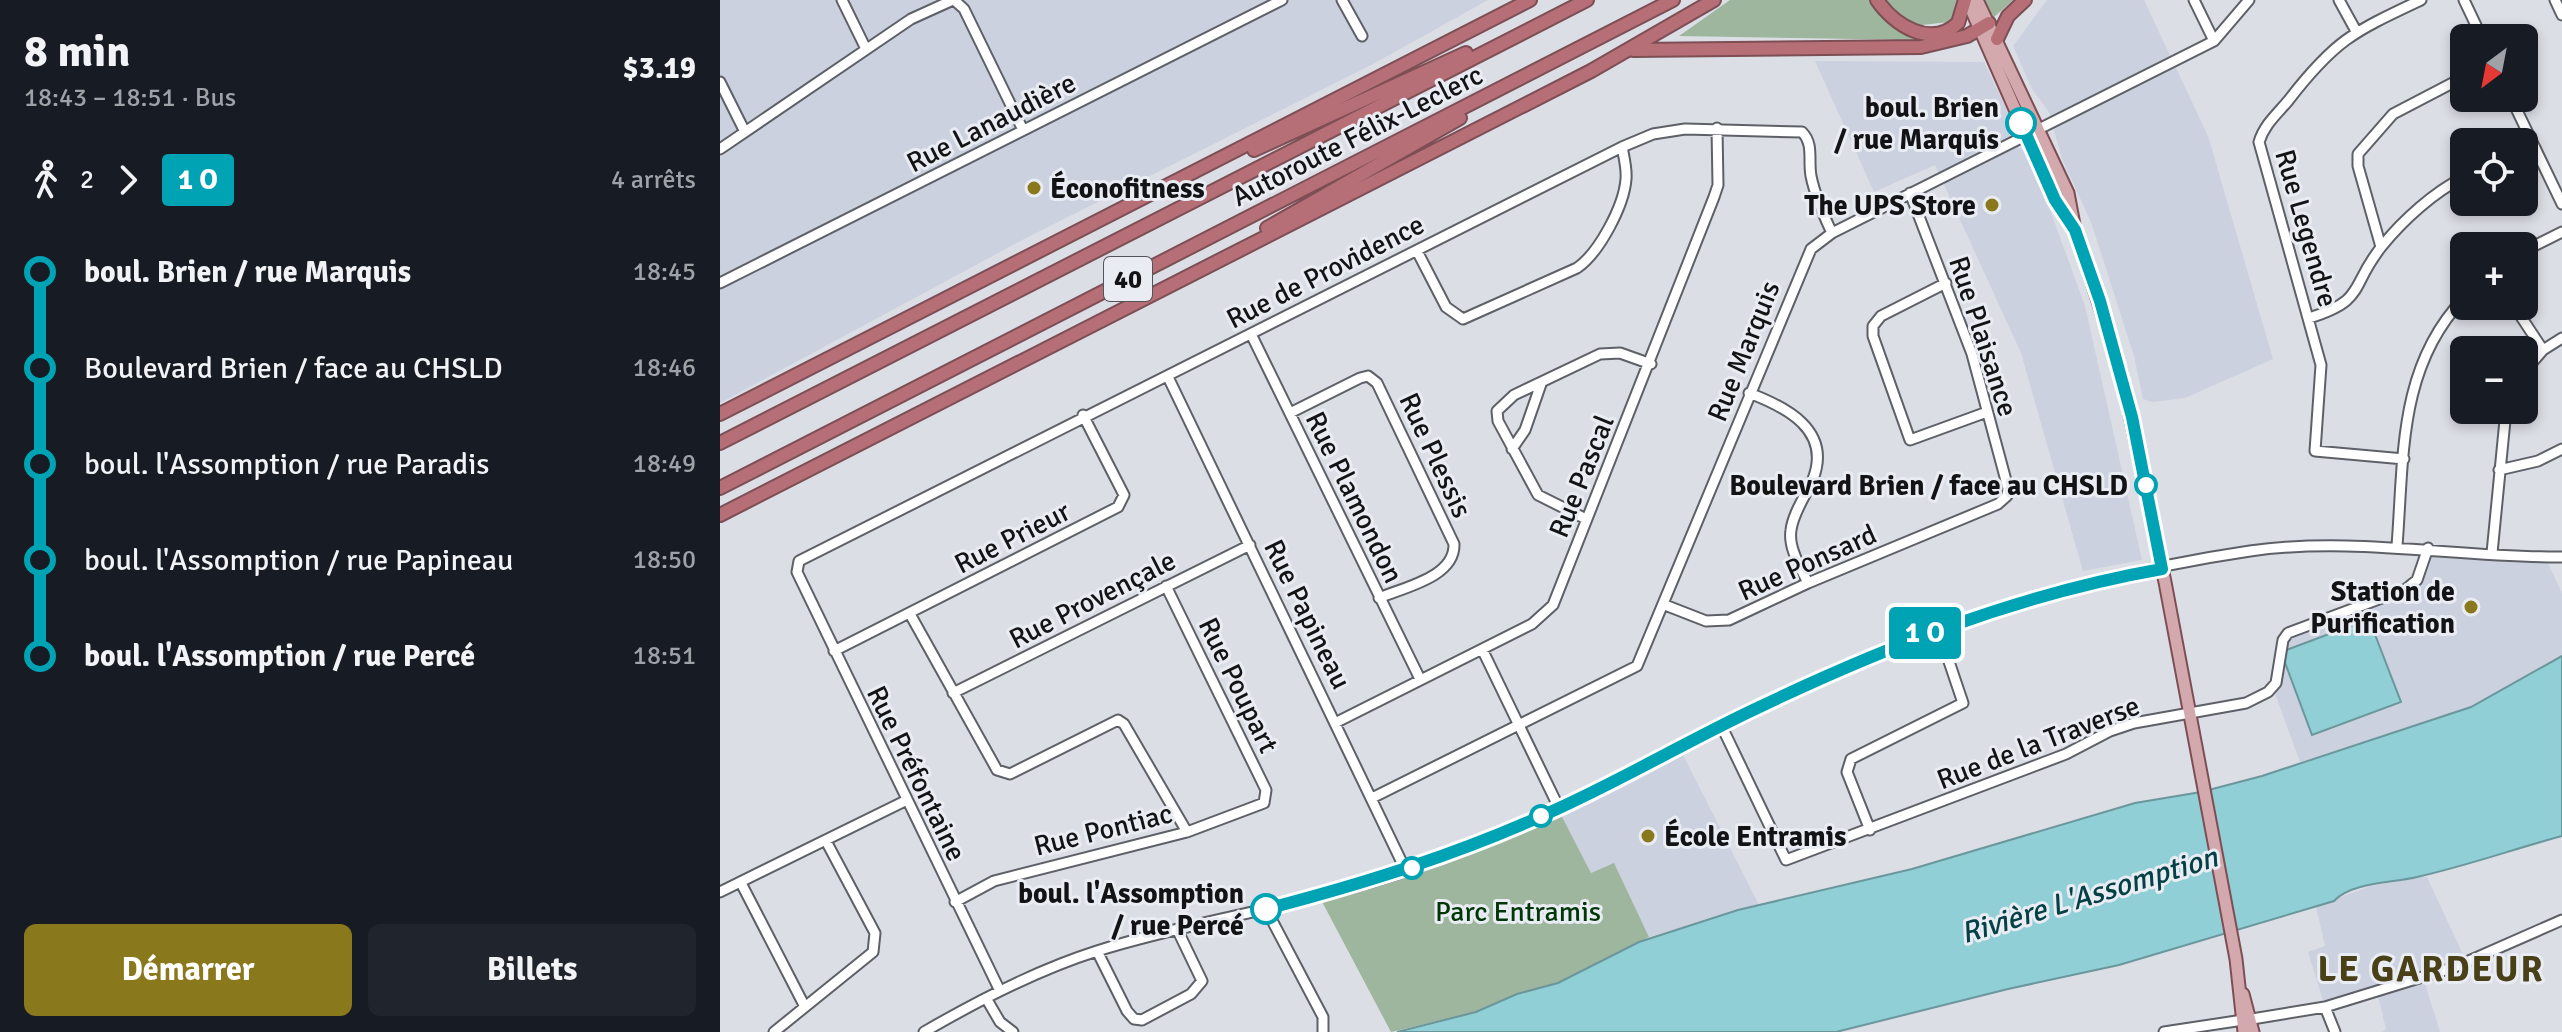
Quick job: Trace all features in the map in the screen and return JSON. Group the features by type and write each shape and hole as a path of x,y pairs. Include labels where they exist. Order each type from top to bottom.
{"highway":[{"path":"720,414 1530,0"},
{"path":"1181,179 1274,142 1587,0"},
{"name":"Autoroute Félix-Leclerc","path":"720,443 1587,0"},
{"name":"Autoroute Félix-Leclerc","path":"720,488 1673,0"},
{"path":"720,515 1630,50 1714,0"},
{"path":"1877,0 1890,17 1904,27 1936,34 1958,23 1966,0"},
{"path":"1997,39 2008,16 2025,0"},
{"path":"1630,50 1914,47 1950,41 1985,27"},
{"path":"1172,285 1321,196 1404,152 1537,70"},
{"path":"720,522 741,506"}],"main road":[{"path":"1966,0 1997,39 2068,193 2075,230 2123,383 2162,569 2246,1024 2253,1032"},
{"path":"1977,0 2027,135 2055,200 2075,230"}],"street":[{"path":"842,0 866,49"},
{"path":"720,149 866,49 934,6 953,0 964,9 1023,130"},
{"name":"Rue Lanaudière","path":"720,283 1282,0"},
{"path":"1342,0 1362,36"},
{"path":"2194,0 2214,41"},
{"name":"Rue Marquis","path":"1372,798 1637,666 1665,605 1803,261 1811,249 1832,233 2214,41 2249,0"},
{"path":"2339,0 2356,31"},
{"name":"Rue Legendre","path":"2404,459 2315,451 2321,365 2259,142 2269,123 2317,63 2356,31 2421,0"},
{"path":"2464,0 2475,24"},
{"path":"2555,0 2562,15"},
{"path":"720,82 745,132"},
{"path":"2381,247 2358,166 2358,154 2393,114 2450,84"},
{"name":"Rue de Providence","path":"797,572 799,561 1083,415 1168,377 1653,134 1717,128 1802,132 1810,142 1811,173 1820,209 1832,233"},
{"name":"Rue Pascal","path":"1335,723 1547,613 1651,364 1718,185 1717,128"},
{"path":"1417,251 1446,307 1463,319 1577,268 1588,260 1603,240 1626,184 1622,147"},
{"path":"2538,162 2562,204"},
{"path":"2309,318 2341,308 2349,302 2381,247 2418,210 2450,187"},
{"name":"Rue Plaisance","path":"1910,193 1946,283 1987,412 2007,496"},
{"path":"2538,244 2562,232"},
{"path":"1946,283 1875,322 1872,330 1905,436 1910,440 1987,412"},
{"path":"2397,546 2408,415 2417,371 2435,333 2450,315"},
{"path":"2523,320 2543,350"},
{"name":"Rue Plamondon","path":"1251,334 1420,679"},
{"path":"2538,356 2562,338"},
{"path":"1586,519 1538,495 1512,449 1497,411 1514,395 1610,351 1651,364"},
{"name":"Rue Plessis","path":"1290,413 1360,378 1368,376 1377,383 1454,544 1454,555 1444,569 1379,598"},
{"name":"Rue Papineau","path":"1168,377 1406,871"},
{"path":"1512,449 1525,430 1541,384"},
{"path":"1749,393 1797,415 1811,433 1817,452 1815,475 1791,529 1796,556 1808,583"},
{"name":"Rue Prieur","path":"834,651 1121,504 1124,495 1083,415"},
{"path":"2492,553 2504,424"},
{"path":"2499,470 2538,461 2562,449"},
{"name":"Rue Ponsard","path":"1665,605 1706,621 1729,620 1808,583 1998,504 2007,496"},
{"name":"Rue Provençale","path":"953,693 1250,545"},
{"path":"925,1032 1000,991 1097,951 1406,871 1559,808 1833,673 1938,629 2079,587 2281,547 2397,546 2562,557"},
{"name":"Rue de la Traverse","path":"1722,727 1786,860 2066,754 2110,731 2246,703 2268,692 2276,683 2283,640 2288,633 2406,589 2417,580 2428,548"},
{"name":"Rue Préfontaine","path":"797,572 905,801 1000,991"},
{"name":"Rue Poupart","path":"1166,586 1266,790 1264,803"},
{"path":"910,614 991,762 1004,774 1114,721 1124,724 1187,832"},
{"path":"1870,830 1847,772 1851,759 1963,703 1938,629"},
{"path":"1482,649 1559,808"},
{"path":"720,892 905,801"},
{"name":"Rue Pontiac","path":"955,902 1016,874 1187,832 1264,803"},
{"path":"774,1032 804,1005 869,958 876,940 826,841"},
{"path":"741,883 804,1005"},
{"path":"1266,909 1323,1017 1323,1032"},
{"path":"2164,1032 2246,1024 2325,1007 2455,967 2561,923"},
{"path":"1097,951 1127,1011 1134,1019 1142,1020 1200,985 1199,971 1177,929"},
{"path":"986,998 1000,1022 1013,1032"},
{"path":"2325,1007 2335,1032"}],"shaded area":[{"path":"720,0 1488,0 1375,63 1026,238 720,403"},
{"path":"2047,0 2144,0 2208,136 2273,359 2185,398 2153,402 2143,399 2134,356 2091,222 2062,159 2049,112 2032,89 2013,46"},
{"path":"1815,61 1984,62 2014,125 2010,130 2018,148 2026,151 2041,185 2085,306 2142,560 2083,571 2021,353 1935,165 1874,192"},
{"path":"2428,548 2545,557 2562,593 2562,656 2471,707 2300,762 2274,691 2288,633 2418,580"},
{"name":"École Entramis","path":"1680,749 1759,905 1649,937 1614,864 1591,873 1558,809"},
{"path":"2427,877 2467,963 2423,977 2440,1032 2382,1032 2386,1029 2377,992 2325,1007 2308,952 2325,946 2316,906 2371,886"}],"green space":[{"path":"1730,0 1970,0 1949,22 1922,25 1919,40 1679,36"},
{"path":"1984,0 2013,0 1993,18"},
{"name":"Parc Entramis","path":"1558,809 1591,873 1614,863 1649,937 1558,983 1517,994 1476,1012 1391,1032 1319,896 1420,866"}],"water":[{"path":"2369,619 2401,702 2312,735 2281,652"},
{"name":"Rivière L'Assomption","path":"2562,656 2562,836 2435,873 2351,890 2334,901 2119,965 1836,1032 1397,1032 1476,1012 1517,994 1558,983 1639,942 1738,910 1912,869 2135,803 2201,792 2262,776 2471,707"}],"bus line":[{"path":"1266,909 1406,871 1514,828 1623,777 1794,690 1931,631 2079,587 2162,569 2132,417 2100,301 2075,230 2055,200 2021,123"}],"place":[{"name":"boul. Brien / rue Marquis","path":"2021,123"},
{"name":"Éconofitness","path":"1034,188"},
{"name":"The UPS Store","path":"1992,205"},
{"name":"Boulevard Brien / face au CHSLD","path":"2146,485"},
{"name":"Station de Purification","path":"2471,607"},
{"name":"École Entramis","path":"1648,836"},
{"name":"boul. l'Assomption / rue Percé","path":"1266,909"}],"district":[{"name":"LE GARDEUR","path":"2431,968"}]}
